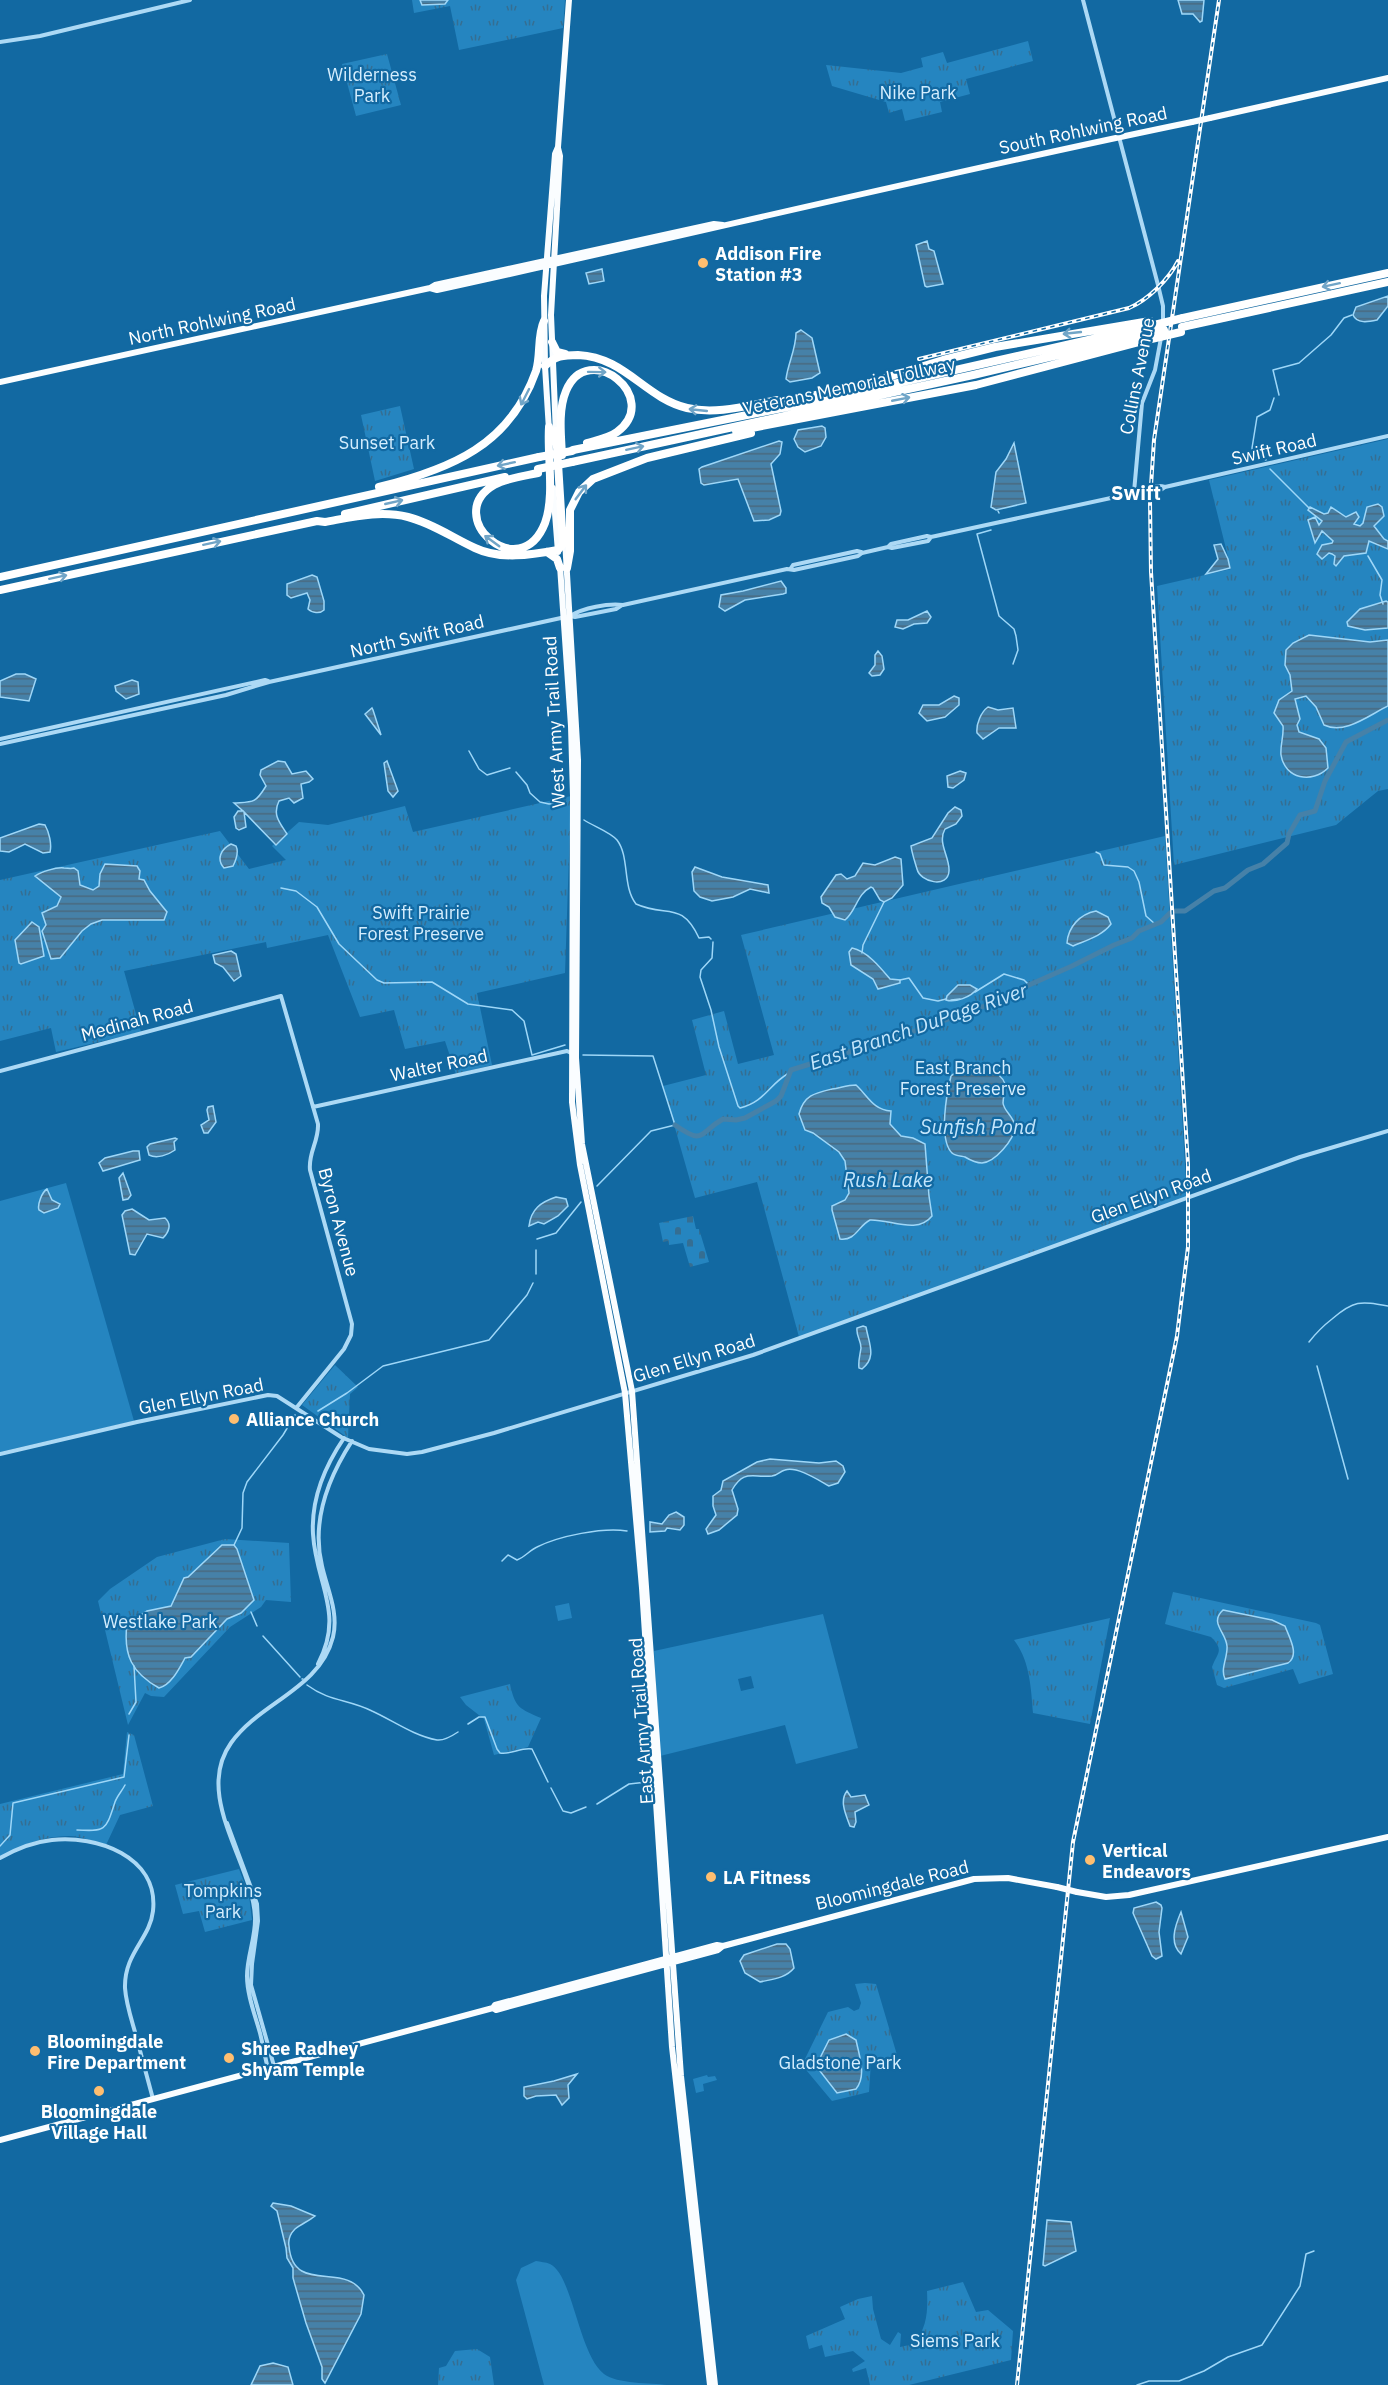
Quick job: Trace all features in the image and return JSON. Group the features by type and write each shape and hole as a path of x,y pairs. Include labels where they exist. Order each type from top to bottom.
{"highway":[{"name":"Veterans Memorial Tollway","path":"317,521 1149,330 1225,308 1388,273"},
{"name":"Veterans Memorial Tollway","path":"1182,322 1260,310 1388,282"},
{"path":"238,524 429,473 481,447 506,426 526,397 537,368 541,327 544,321"},
{"path":"657,443 976,385 1149,330 1182,322"},
{"path":"599,445 839,390 995,347 1149,330"},
{"name":"Veterans Memorial Tollway","path":"573,451 1149,330"},
{"path":"552,342 557,352 605,361 625,371 663,399 697,410 727,409 839,390"},
{"path":"545,366 552,358 569,355"},
{"path":"0,577 539,457 573,451 617,431 628,417 631,404 628,390 610,373 597,370 584,373 574,379 566,389 561,413 562,493"},
{"path":"547,552 563,568 570,551 570,510 579,492 593,479 613,470 675,450 831,413"},
{"path":"538,471 498,484 483,495 477,509 478,524 484,535 493,543 509,549 522,547 534,540 542,530 548,506 552,429"},
{"path":"0,590 317,521 325,522 386,513 428,523 491,554 505,556 558,550 563,544 552,429"}],"main road":[{"path":"569,0 558,147 555,154 554,207 555,234 560,252 573,254"},
{"name":"South Rohlwing Road","path":"785,211 1388,78"},
{"path":"549,262 554,207"},
{"name":"North Rohlwing Road","path":"0,382 430,288 435,285 666,240 785,211"},
{"name":"North Rohlwing Road","path":"430,288 437,290 531,269 573,254 714,224 723,225"},
{"path":"549,262 555,234"},
{"name":"West Army Trail Road","path":"549,262 544,321 545,366 562,493 563,568 573,786 573,1112 586,1180"},
{"name":"West Army Trail Road","path":"549,262 552,429"},
{"path":"531,269 541,277 544,321"},
{"name":"West Army Trail Road","path":"558,550 563,568"},
{"name":"East Army Trail Road","path":"586,1180 629,1392 669,1960 699,2268"},
{"name":"Bloomingdale Road","path":"493,2008 495,2005 669,1960 718,1950 723,1946 974,1879 1008,1878 1106,1897 1129,1895 1388,1837"},
{"name":"Bloomingdale Road","path":"493,2008 496,2010 669,1960"},
{"path":"0,2140 493,2008"},
{"path":"699,2268 710,2385"},
{"path":"699,2268 715,2385"}],"street":[{"path":"0,42 40,36 190,0"},
{"name":"Collins Avenue","path":"1083,0 1164,313 1156,365 1144,395 1140,416 1134,493"},
{"name":"Swift Road","path":"931,537 1134,493 1140,495 1162,490 1165,487 1388,436"},
{"name":"North Swift Road","path":"0,744 226,695 269,682 567,616 576,612 791,568 794,565 857,551 862,553 928,541 931,537"},
{"name":"North Swift Road","path":"0,738 265,680 269,682"},
{"name":"Medinah Road","path":"0,1071 281,996"},
{"name":"Byron Avenue","path":"281,996 318,1130 310,1152 310,1170 352,1328 344,1349 297,1407"},
{"name":"Walter Road","path":"313,1107 567,1051 573,1055"},
{"name":"Glen Ellyn Road","path":"0,1454 258,1395 277,1396 344,1438 369,1449 407,1454 422,1452 494,1433 753,1354 1300,1157 1388,1131"},
{"path":"315,1670 325,1650 331,1619 315,1555 314,1508 326,1469 344,1438"},
{"path":"272,2068 251,1984 258,1921 257,1904 222,1809 220,1780 223,1761 230,1744 248,1722 301,1684 328,1652 334,1619 320,1553 320,1517 334,1471 352,1441"},
{"path":"0,1858 31,1844 64,1839 90,1842 123,1853 133,1860 144,1873 152,1898 152,1918 131,1957 125,1988 153,2099"}],"green space":[{"path":"412,0 565,0 563,28 459,50 450,6 414,13"},
{"name":"Nike Park","path":"1028,41 1033,61 966,79 970,94 940,102 942,112 905,121 902,109 889,113 886,102 832,86 826,65 901,73 923,67 921,58 943,52 947,63"},
{"name":"Wilderness Park","path":"387,54 401,105 356,116 342,64"},
{"name":"Sunset Park","path":"400,406 414,469 375,481 361,415"},
{"path":"1388,439 1388,789 1378,791 1336,825 1174,865 1157,586 1231,569 1209,480"},
{"name":"Swift Prairie Forest Preserve","path":"571,796 565,973 477,993 492,1065 456,1074 445,1041 405,1049 394,1010 360,1017 328,935 267,948 266,942 124,971 141,1032 56,1052 51,1028 0,1041 0,880 220,831 249,869 286,860 272,846 299,822 328,825 405,806 413,832"},
{"name":"East Branch Forest Preserve","path":"1165,836 1187,1197 799,1337 757,1182 695,1198 663,1086 706,1075 692,1020 724,1011 738,1064 774,1055 741,935"},
{"path":"66,1183 134,1421 0,1452 0,1201"},
{"path":"693,1216 709,1262 690,1267 683,1243 669,1245 668,1241 663,1242 659,1223"},
{"path":"335,1365 358,1387 350,1394 348,1438 302,1405"},
{"name":"Westlake Park","path":"225,1539 289,1543 291,1602 266,1600 261,1607 230,1627 164,1697 145,1693 128,1725 98,1601 110,1589 157,1557"},
{"path":"1173,1592 1320,1625 1333,1674 1299,1684 1293,1669 1224,1688 1217,1685 1212,1667 1219,1649 1211,1637 1165,1624"},
{"path":"569,1603 572,1618 558,1621 555,1606"},
{"path":"823,1614 858,1748 796,1764 785,1725 660,1756 654,1651","holes":["751,1676 754,1688 741,1691 738,1679"]},
{"path":"1110,1618 1090,1724 1033,1713 1027,1666 1014,1640"},
{"path":"510,1684 516,1703 541,1718 528,1747 494,1755 484,1719 466,1705 460,1697"},
{"path":"127,1732 134,1735 153,1806 120,1815 106,1845 78,1837 60,1836 33,1842 0,1857 0,1804 123,1774"},
{"name":"Tompkins Park","path":"239,1869 249,1895 252,1920 205,1932 199,1911 183,1914 175,1885"},
{"name":"Gladstone Park","path":"855,1984 876,1984 897,2055 871,2062 869,2092 832,2101 802,2065 828,2012 848,2007 854,2011 859,2009 861,2003"},
{"path":"707,2075 708,2077 715,2076 717,2080 703,2084 704,2091 696,2093 693,2079"},
{"path":"536,2261 550,2264 558,2271 588,2350 595,2364 604,2374 617,2380 667,2385 544,2385 516,2280 521,2268"},
{"name":"Siems Park","path":"963,2282 976,2312 988,2310 1013,2331 1011,2360 909,2385 870,2385 866,2368 853,2372 852,2369 865,2361 853,2351 825,2357 822,2345 809,2349 806,2336 845,2319 840,2307 872,2296 881,2339 890,2345 898,2332 901,2334 900,2347 914,2344 922,2332 926,2319 927,2291"},
{"path":"477,2349 490,2357 494,2385 438,2385 439,2368 446,2366 455,2351"}],"water":[{"path":"420,0 448,0 445,4 422,5"},
{"path":"1178,0 1204,0 1202,21 1200,22 1193,14 1182,14"},
{"path":"927,241 929,249 934,251 943,284 927,287 916,245"},
{"path":"602,269 604,281 589,284 586,273"},
{"path":"1388,296 1388,306 1377,320 1360,321 1353,315 1356,307"},
{"path":"801,330 812,338 820,373 812,378 790,382 786,379 787,373 796,333"},
{"path":"822,426 825,428 826,437 821,446 805,452 798,447 794,439 798,430"},
{"path":"779,441 782,442 780,454 771,464 780,515 769,520 754,521 738,479 704,485 701,483 699,469 702,467"},
{"path":"1014,443 1026,503 996,510 991,507 996,472"},
{"path":"1378,504 1382,507 1384,516 1374,526 1388,541 1388,549 1369,541 1366,553 1344,556 1336,566 1335,556 1332,554 1329,553 1322,559 1317,554 1322,545 1333,541 1322,531 1315,543 1308,520 1315,517 1319,525 1322,521 1308,510 1310,507 1324,514 1328,513 1331,507 1346,517 1356,512 1359,517 1354,524 1360,526 1367,507"},
{"path":"1221,544 1230,568 1206,574 1218,559 1214,545"},
{"path":"312,575 317,577 324,601 324,610 320,612 308,609 310,600 307,593 291,598 287,595 287,584"},
{"path":"781,581 786,588 786,593 745,600 725,611 719,607 721,595"},
{"path":"1388,602 1388,628 1365,630 1348,626 1347,622 1360,609"},
{"path":"927,611 931,617 927,623 914,624 903,629 895,627 897,620 908,620"},
{"path":"1309,635 1370,642 1388,640 1388,706 1357,723 1340,728 1324,725 1316,707 1306,696 1295,699 1300,719 1297,725 1299,732 1319,739 1326,748 1328,768 1322,773 1307,777 1293,774 1284,763 1281,755 1283,726 1274,713 1279,700 1292,691 1290,675 1285,665 1286,650 1293,643"},
{"path":"878,651 882,656 884,669 880,675 872,676 869,673 875,665 875,655"},
{"path":"16,674 25,674 36,679 29,701 0,697 0,681"},
{"path":"132,680 138,682 139,694 126,699 116,691 115,686"},
{"path":"954,696 959,698 959,705 945,717 927,721 919,713 923,705 939,705"},
{"path":"988,707 998,710 1013,708 1016,728 999,728 983,739 977,733 977,726 981,715"},
{"path":"372,708 373,710 381,735 365,714"},
{"path":"278,761 285,762 292,774 306,771 313,779 301,784 303,798 294,803 289,798 279,801 276,811 287,834 276,845 244,812 246,827 239,830 236,828 234,817 238,811 243,811 234,803 250,802 256,799 266,786 260,775 261,770"},
{"path":"387,761 398,791 393,797 388,791 384,763"},
{"path":"960,771 966,773 964,780 953,788 948,787 947,776"},
{"path":"955,807 961,810 962,816 956,824 945,829 942,840 949,871 944,880 934,882 919,874 911,846 932,838 948,813"},
{"path":"39,824 45,825 48,831 50,852 43,853 25,844 9,852 0,851 0,838"},
{"path":"231,844 237,848 236,859 233,866 224,868 220,861 221,854"},
{"path":"895,857 901,859 903,885 892,898 884,902 880,900 871,887 866,890 845,920 835,917 829,907 822,903 821,897 836,875 841,874 847,879 855,876 863,863 875,865"},
{"path":"105,864 137,866 140,871 139,879 144,880 167,912 164,920 102,920 82,931 60,958 51,959 42,931 46,925 42,913 57,906 61,897 35,876 53,869 74,868 78,871 80,885 93,890 99,886 100,874"},
{"path":"695,867 722,877 768,885 769,893 750,889 733,897 712,901 700,897 694,891 692,872"},
{"path":"1096,911 1108,917 1111,924 1094,937 1073,946 1067,943 1076,922"},
{"path":"32,922 39,927 44,956 21,964 15,940"},
{"path":"852,948 868,956 890,979 900,980 900,983 878,989 873,979 851,965 849,952"},
{"path":"231,951 236,954 241,976 234,981 223,967 215,963 213,955"},
{"path":"958,985 970,985 977,989 963,999 946,1000"},
{"name":"Sunfish Pond","path":"960,1069 979,1069 998,1074 1005,1084 1003,1103 1015,1123 1014,1132 1003,1150 987,1162 977,1162 955,1155 945,1137 945,1115 951,1076"},
{"name":"Rush Lake","path":"856,1085 875,1105 891,1111 890,1124 901,1136 913,1138 925,1144 932,1216 926,1222 911,1225 870,1220 850,1238 840,1239 832,1206 845,1200 849,1193 845,1161 839,1152 813,1133 805,1130 799,1114 804,1103 811,1096 826,1090"},
{"path":"213,1106 216,1122 208,1133 204,1133 201,1125 209,1120 207,1110 208,1107"},
{"path":"177,1139 174,1142 175,1150 162,1156 149,1155 147,1147 150,1144"},
{"path":"139,1151 140,1160 103,1171 99,1163 105,1158"},
{"path":"123,1173 131,1195 128,1199 123,1200 119,1178"},
{"path":"47,1189 52,1200 60,1204 58,1208 44,1213 39,1210 39,1205"},
{"path":"556,1197 566,1199 568,1206 558,1216 544,1224 538,1222 529,1226 534,1211 546,1201"},
{"path":"132,1209 149,1220 165,1218 169,1225 163,1238 147,1234 135,1255 130,1254 122,1215 125,1211"},
{"path":"866,1327 871,1355 862,1369 859,1368 861,1348 857,1328"},
{"path":"770,1459 819,1463 836,1461 843,1466 845,1472 838,1483 829,1486 807,1474 790,1469 772,1476 749,1476 740,1479 732,1490 738,1509 737,1515 719,1530 708,1534 706,1529 716,1515 713,1496 721,1490 723,1481 757,1462"},
{"path":"676,1512 684,1517 684,1525 680,1530 667,1528 665,1531 650,1532 650,1522 662,1524 669,1515"},
{"path":"222,1545 234,1545 237,1549 254,1600 241,1613 227,1619 191,1657 185,1658 171,1680 159,1688 142,1676 131,1662 127,1645 127,1624 147,1611 171,1606 184,1578 188,1577"},
{"path":"1223,1610 1272,1620 1285,1626 1293,1651 1291,1660 1288,1663 1225,1679 1223,1671 1227,1646 1218,1623 1219,1615"},
{"path":"847,1791 851,1797 865,1795 869,1805 855,1812 854,1827 850,1826 844,1808"},
{"path":"1156,1902 1162,1908 1159,1932 1162,1956 1156,1959 1152,1956 1133,1913 1134,1908"},
{"path":"1181,1912 1188,1937 1181,1954 1174,1940"},
{"path":"777,1944 786,1944 790,1949 794,1968 791,1971 779,1978 760,1982 745,1973 740,1961 744,1955"},
{"path":"846,2034 856,2040 862,2072 856,2089 837,2093 816,2066 829,2040"},
{"path":"577,2074 568,2085 569,2098 562,2105 556,2095 527,2099 524,2096 524,2087"},
{"path":"273,2203 291,2206 315,2216 295,2229 289,2239 293,2261 300,2270 346,2280 356,2285 364,2295 361,2314 325,2383 293,2278 293,2268 287,2258 277,2211 271,2206"},
{"path":"1047,2220 1071,2222 1076,2251 1045,2266 1043,2265"},
{"path":"273,2363 288,2367 293,2385 251,2385 260,2366"}],"waterway":[{"path":"1279,395 1273,370 1299,363 1331,335 1344,318 1352,315"},
{"path":"1266,460 1253,453 1252,448 1257,417 1270,410 1274,398"},
{"path":"1270,469 1309,508"},
{"path":"991,530 977,534 999,616 1014,629 1016,636 1018,650 1013,664"},
{"path":"1368,556 1382,580 1380,595 1383,604"},
{"name":"East Branch DuPage River","path":"1175,911 1185,911 1214,891 1225,888 1248,870 1263,864 1287,843 1289,834 1300,815 1315,811 1325,781 1346,742 1388,720"},
{"path":"469,751 479,769 487,775 510,768"},
{"path":"516,772 527,785 530,793 540,802 549,804 566,802"},
{"path":"584,820 617,840 623,855 629,889 636,904 679,914 692,926 699,938 709,937 711,939"},
{"path":"1096,852 1100,854 1104,865 1128,867 1134,871 1139,882 1146,916 1155,924"},
{"path":"281,888 296,891 317,907 339,944 377,980 384,983 432,982 468,1004 512,1010 524,1021 532,1055 565,1045"},
{"path":"862,953 863,945 884,902"},
{"name":"East Branch DuPage River","path":"675,1125 697,1136 723,1119 745,1118 781,1096 791,1070 906,1034 1010,997 1029,985 1132,938 1139,931 1161,922 1170,913"},
{"path":"713,942 712,958 701,970 700,977 738,1106 740,1108 756,1101 789,1073"},
{"path":"975,992 1004,974 1024,980 1029,985"},
{"path":"900,980 909,978 923,998 938,1001 946,999"},
{"path":"951,1000 960,999"},
{"path":"583,1055 653,1056 675,1125 651,1131 597,1186"},
{"name":"East Branch DuPage River","path":"537,1239 556,1233 581,1202"},
{"name":"East Branch DuPage River","path":"536,1250 536,1274"},
{"name":"East Branch DuPage River","path":"318,1411 383,1366 489,1340 527,1295 533,1283"},
{"path":"1309,1342 1326,1324 1352,1305 1371,1303 1388,1306"},
{"path":"1317,1366 1348,1479"},
{"name":"East Branch DuPage River","path":"234,1545 242,1528 243,1493 247,1482 283,1435 295,1415"},
{"path":"502,1561 508,1555 517,1560 537,1547 569,1536 594,1531 627,1531"},
{"path":"251,1612 257,1626"},
{"path":"263,1636 300,1677"},
{"path":"129,1714 136,1702 134,1666"},
{"path":"307,1685 323,1695 363,1707 428,1738 442,1740 458,1732"},
{"path":"468,1724 479,1717 485,1717 500,1753 532,1749 548,1782"},
{"path":"0,1846 10,1835 13,1803 124,1777 129,1735"},
{"path":"597,1804 629,1784 647,1782"},
{"path":"77,1830 94,1830 104,1827 125,1785"},
{"path":"551,1788 563,1811 571,1813 586,1807"},
{"path":"1137,2385 1149,2381 1179,2381 1204,2371 1228,2357 1262,2345 1300,2286 1306,2254 1314,2251"}],"railway":[{"path":"1017,2385 1073,1842 1177,1336 1188,1247 1188,1164 1151,572 1150,501 1154,440 1219,0"},
{"path":"919,359 1129,308 1157,288 1178,261"}],"place":[{"name":"Addison Fire Station #3","path":"703,263"},
{"name":"Alliance Church","path":"234,1419"},
{"name":"Vertical Endeavors","path":"1090,1860"},
{"name":"LA Fitness","path":"711,1877"},
{"name":"Bloomingdale Fire Department","path":"35,2051"},
{"name":"Shree Radhey Shyam Temple","path":"229,2058"},
{"name":"Bloomingdale Village Hall","path":"99,2091"}],"district":[{"name":"Swift","path":"1136,492"}]}
